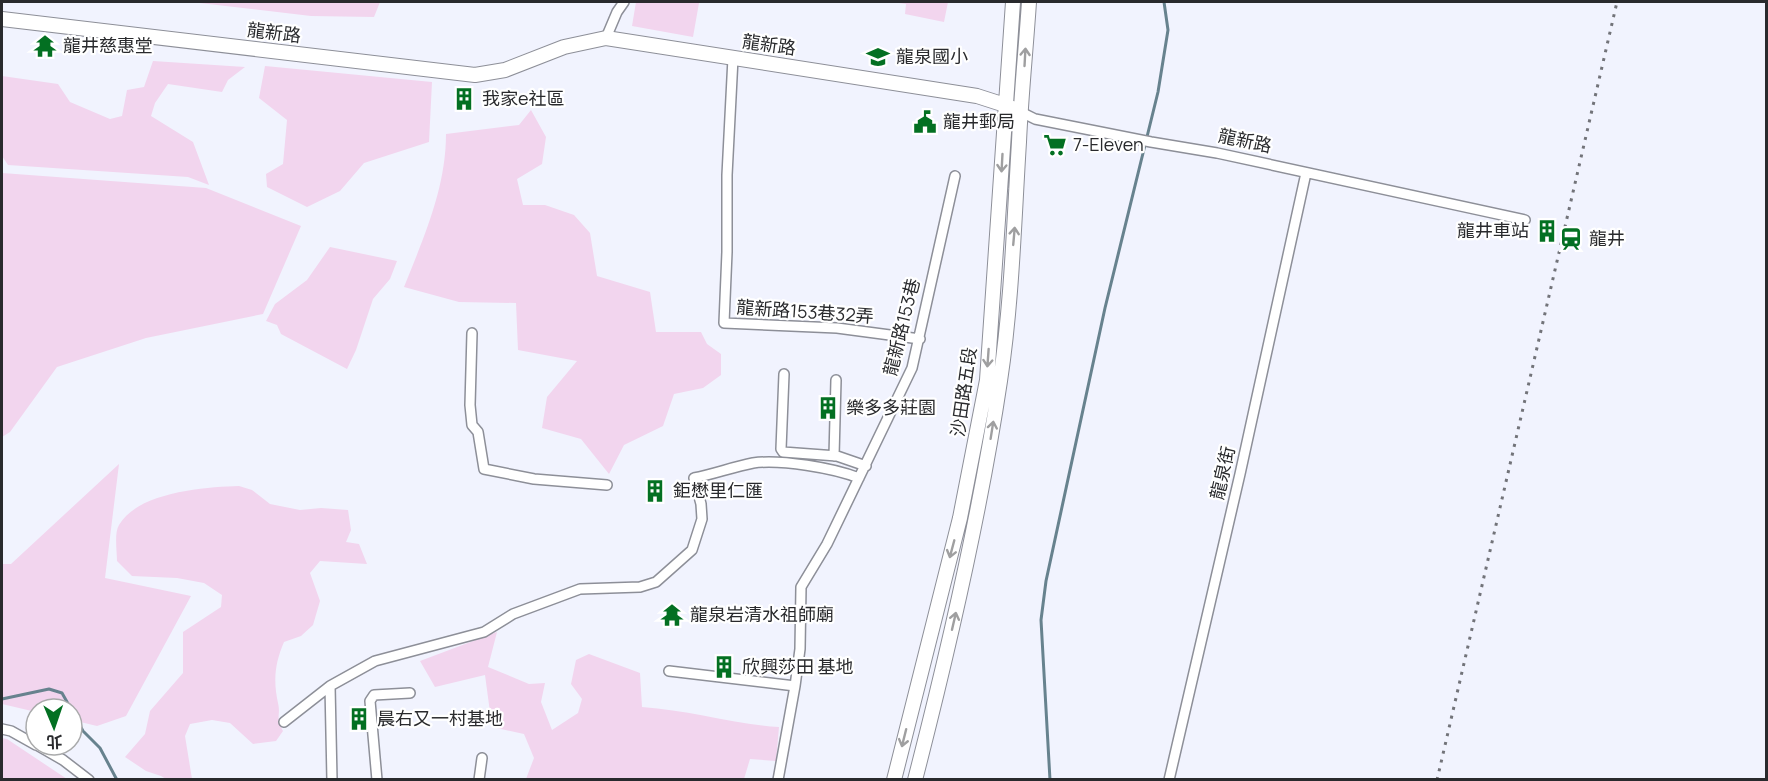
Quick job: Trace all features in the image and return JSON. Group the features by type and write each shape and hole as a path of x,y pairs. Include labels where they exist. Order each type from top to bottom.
{"street":[{"path":"606,38 624,2"},
{"name":"沙田路五段","path":"894,780 992,388 1005,105 1013,2"},
{"name":"沙田路五段","path":"915,780 980,504 992,388 1015,226 1029,2"},
{"name":"龍新路","path":"2,19 475,75 505,70 564,47 606,38 977,96 1005,105 1035,119 1217,153 1525,220"},
{"name":"龍新路153巷32弄","path":"733,58 727,175 724,323 837,328 920,339"},
{"name":"龍泉街","path":"1169,780 1240,474 1306,172"},
{"name":"龍新路153巷","path":"795,686 800,649 801,587 827,544 912,368 920,339 941,230 955,176"},
{"path":"472,333 470,405 472,425 478,432 484,469 534,479 607,485"},
{"path":"784,374 781,449 783,452 834,456 850,459 866,466"},
{"path":"834,456 836,380"},
{"path":"285,722 330,686 375,662 484,632 513,614 579,589 640,587 656,582 692,550 702,519 701,504 694,478 754,463 795,464 848,473 859,478"},
{"path":"926,648 946,654"},
{"path":"669,671 795,686 778,780"},
{"path":"330,686 332,780"},
{"path":"377,780 370,701 374,695 410,693"},
{"path":"2,729 24,738"},
{"path":"58,757 89,780"},
{"path":"479,780 482,758"}],"shaded area":[{"path":"191,2 380,2 374,17 311,16"},
{"path":"636,2 699,3 693,37 632,26"},
{"path":"892,2 948,2 944,22 905,14 906,4"},
{"path":"153,61 245,67 228,80 222,92 168,84 155,103 151,116 193,142 209,185 188,177 8,165 2,156 2,76 58,84 70,102 110,119 122,116 127,90 144,87"},
{"path":"265,66 432,82 429,142 364,163 340,191 307,207 267,187 266,174 283,164 287,120 259,98"},
{"path":"531,110 546,137 542,164 517,179 523,205 545,205 574,215 590,233 597,276 650,292 656,332 701,332 707,344 721,354 721,375 703,388 674,394 663,426 624,445 609,474 581,439 542,428 547,397 577,361 518,350 516,303 459,302 404,287 438,193 446,134 519,125"},
{"path":"2,173 206,188 301,226 263,314 146,338 57,367 10,432 2,437"},
{"path":"330,247 397,261 390,279 373,299 356,350 347,369 281,334 277,325 266,321 275,304 307,280"},
{"path":"119,464 105,578 191,596 126,716 97,726 84,723 84,697 24,697 24,709 2,704 2,564 11,564"},
{"path":"239,486 252,490 270,504 300,510 321,508 348,510 351,530 346,542 359,544 367,564 320,561 310,573 320,601 313,625 301,636 284,642 279,657 276,687 279,719 283,731 276,741 253,744 230,723 212,720 190,724 185,736 192,779 166,779 146,771 125,757 145,734 150,711 183,673 183,632 221,607 222,595 204,583 177,578 132,576 117,561 117,528 128,514 156,498 191,490"},
{"path":"497,632 488,667 529,684 545,683 541,702 552,730 578,713 582,699 571,684 576,660 589,654 640,673 642,707 779,727 776,761 750,759 744,779 526,779 534,758 524,734 492,727 485,675 435,687 420,661"},
{"path":"2,738 24,750 24,757 34,757 67,779 2,779"}],"waterway":[{"path":"1050,780 1041,620 1046,581 1105,308 1158,92 1168,30 1164,2"},
{"path":"2,699 49,689 62,693 64,697"},
{"path":"84,732 100,748 117,780"}],"railway":[{"path":"1437,780 1617,2"}],"place":[{"name":"龍井慈惠堂","path":"45,46"},
{"name":"龍泉國小","path":"878,57"},
{"name":"我家e社區","path":"464,99"},
{"name":"龍井郵局","path":"925,122"},
{"name":"7-Eleven","path":"1055,145"},
{"name":"龍井車站","path":"1547,231"},
{"name":"龍井","path":"1571,239"},
{"name":"樂多多莊園","path":"828,408"},
{"name":"鉅懋里仁匯","path":"655,491"},
{"name":"龍泉岩清水祖師廟","path":"672,615"},
{"name":"欣興莎田 基地","path":"724,667"},
{"name":"晨右又一村基地","path":"359,719"}]}
